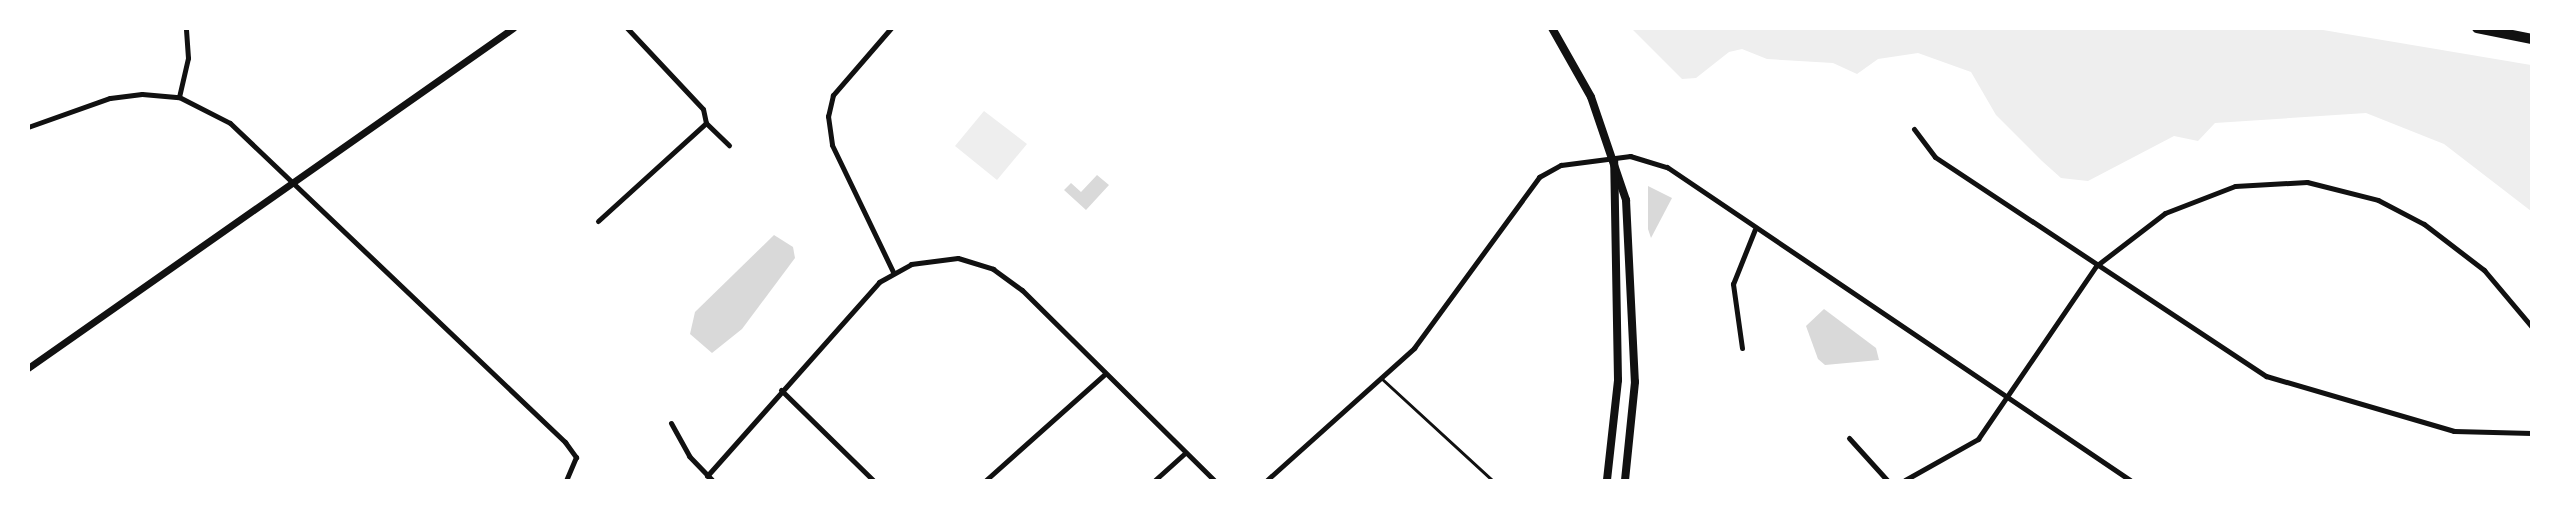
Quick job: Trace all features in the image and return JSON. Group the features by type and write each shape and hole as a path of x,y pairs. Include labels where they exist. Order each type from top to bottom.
{"highway":[{"path":"2477,28 2532,39"}],"main road":[{"path":"1552,28 1591,97 1614,158 1630,225 1635,343 1625,480"},
{"path":"1607,480 1618,380 1614,158"}],"street":[{"path":"179,97 189,58 186,28"},
{"path":"28,368 513,28"},
{"path":"627,28 703,110 706,123 729,145"},
{"path":"891,28 833,95 828,116 832,145 893,272"},
{"path":"28,127 128,95 179,97 230,123 565,442 576,457 566,480"},
{"path":"598,221 706,123"},
{"path":"1914,129 1935,156 2096,266 2266,376 2454,431 2532,433"},
{"path":"1267,480 1381,378 1432,328 1539,177 1561,165 1614,158 1654,159 2130,480"},
{"path":"1905,480 1968,448 2007,397 2096,266 2142,227 2213,192 2260,182 2330,185 2378,200 2424,224 2484,270 2532,327"},
{"path":"1742,348 1733,284 1755,229"},
{"path":"671,423 710,478 781,390 893,272 942,258 993,269 1214,480"},
{"path":"986,480 1105,374"},
{"path":"781,390 873,480"},
{"path":"1849,438 1887,480"},
{"path":"1155,480 1185,453"}],"lane":[{"path":"1381,378 1492,480"}],"shaded area":[{"path":"1632,29 2317,29 2531,65 2531,211 2444,144 2366,113 2215,123 2198,141 2174,136 2088,181 2061,178 1996,115 1971,72 1918,53 1878,59 1857,74 1833,63 1767,59 1742,49 1729,52 1696,78 1682,79"},
{"path":"984,111 1027,144 997,180 955,146"},
{"path":"1097,175 1109,185 1086,210 1064,190 1071,183 1081,192"},
{"path":"1648,186 1672,198 1651,238 1648,229"},
{"path":"774,235 793,247 795,258 742,329 712,353 690,334 695,312"},
{"path":"1824,309 1876,348 1879,360 1825,365 1818,359 1806,326"}]}
